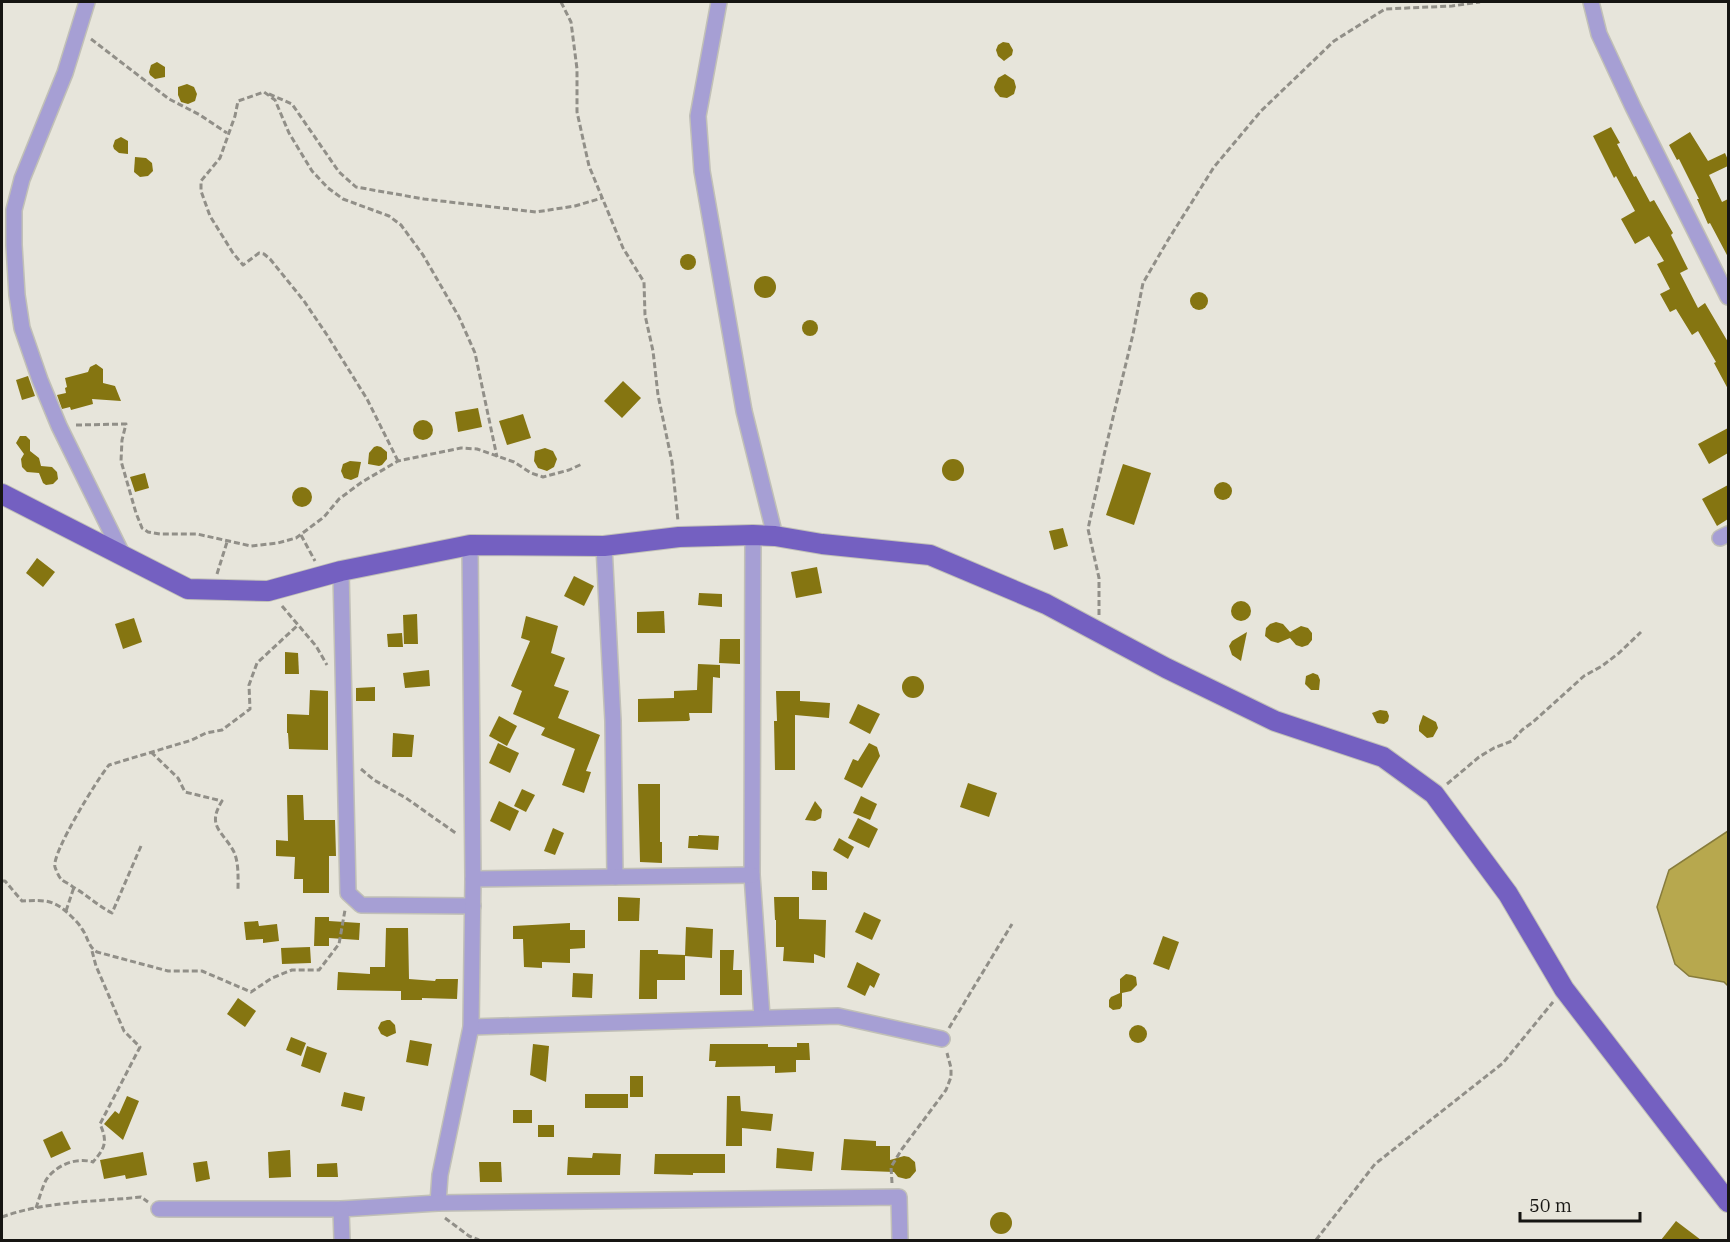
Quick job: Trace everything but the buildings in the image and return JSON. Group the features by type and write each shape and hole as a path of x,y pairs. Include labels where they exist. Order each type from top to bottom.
{"main road":[{"path":"2,494 188,589 268,591 341,571 470,545 604,546 679,537 753,535 930,555 1046,604 1166,668 1275,721 1383,757 1434,794 1508,894 1564,989 1728,1202"}],"street":[{"path":"87,2 65,73 22,179 14,210 17,295 22,327 40,380 59,426 123,556"},
{"path":"719,2 698,116 702,171 744,411 775,536"},
{"path":"1591,2 1599,34 1728,297"},
{"path":"753,535 752,875 762,1017"},
{"path":"438,1203 440,1174 471,1027 473,879 470,545"},
{"path":"604,546 613,721 615,877"},
{"path":"341,571 348,893 361,905 472,906"},
{"path":"473,879 752,875"},
{"path":"471,1027 838,1016 942,1039"},
{"path":"159,1209 341,1209 438,1203 899,1197 900,1240"},
{"path":"341,1209 342,1240"}],"path":[{"path":"561,2 571,22 577,69 577,112 589,166 623,248 644,282 645,315 672,462 679,537"},
{"path":"1099,632 1099,578 1088,529 1143,283 1168,240 1214,167 1261,111 1334,41 1385,9 1452,6 1480,2"},
{"path":"78,29 169,99 200,115 227,134"},
{"path":"398,461 367,399 304,301 264,254 259,253 243,265 232,253 210,216 201,191 201,182 220,158 238,101 264,92 292,104 339,172 356,187 424,199 536,212 575,206 602,198"},
{"path":"264,92 275,100 289,133 320,180 343,199 389,216 401,225 423,255 459,317 475,353 497,457"},
{"path":"59,426 126,424 122,440 121,461 136,513 142,528 148,532 197,534 251,546 296,538 324,517 339,499 362,482 398,461 460,448 477,449 514,462 531,473 543,477 582,464"},
{"path":"301,535 314,557 318,577"},
{"path":"213,590 227,542"},
{"path":"141,846 112,913 101,908 61,879 54,864 56,856 100,776 109,765 222,730 250,709 249,685 257,663 298,625"},
{"path":"1434,794 1479,757 1512,741 1584,676 1619,653 1641,632"},
{"path":"151,752 178,778 185,792 222,801 215,812 216,825 234,853 238,870 237,891"},
{"path":"2,881 5,881 22,901 54,902 82,928 124,1031 140,1047 100,1124 106,1136 103,1150 93,1162 76,1160 52,1173 46,1181 36,1208"},
{"path":"66,911 74,887"},
{"path":"92,949 146,966 168,970 202,971 251,992 272,978 292,970 319,970 339,944 348,893"},
{"path":"892,1197 891,1167 946,1090 951,1077 951,1068 942,1039 1012,924"},
{"path":"1316,1240 1375,1164 1503,1063 1564,989"},
{"path":"2,1217 55,1204 141,1197 159,1209"},
{"path":"438,1203 444,1218 469,1236 479,1240"}],"shaded area":[{"path":"1728,831 1728,986 1724,982 1689,976 1675,964 1657,907 1669,870"}]}
